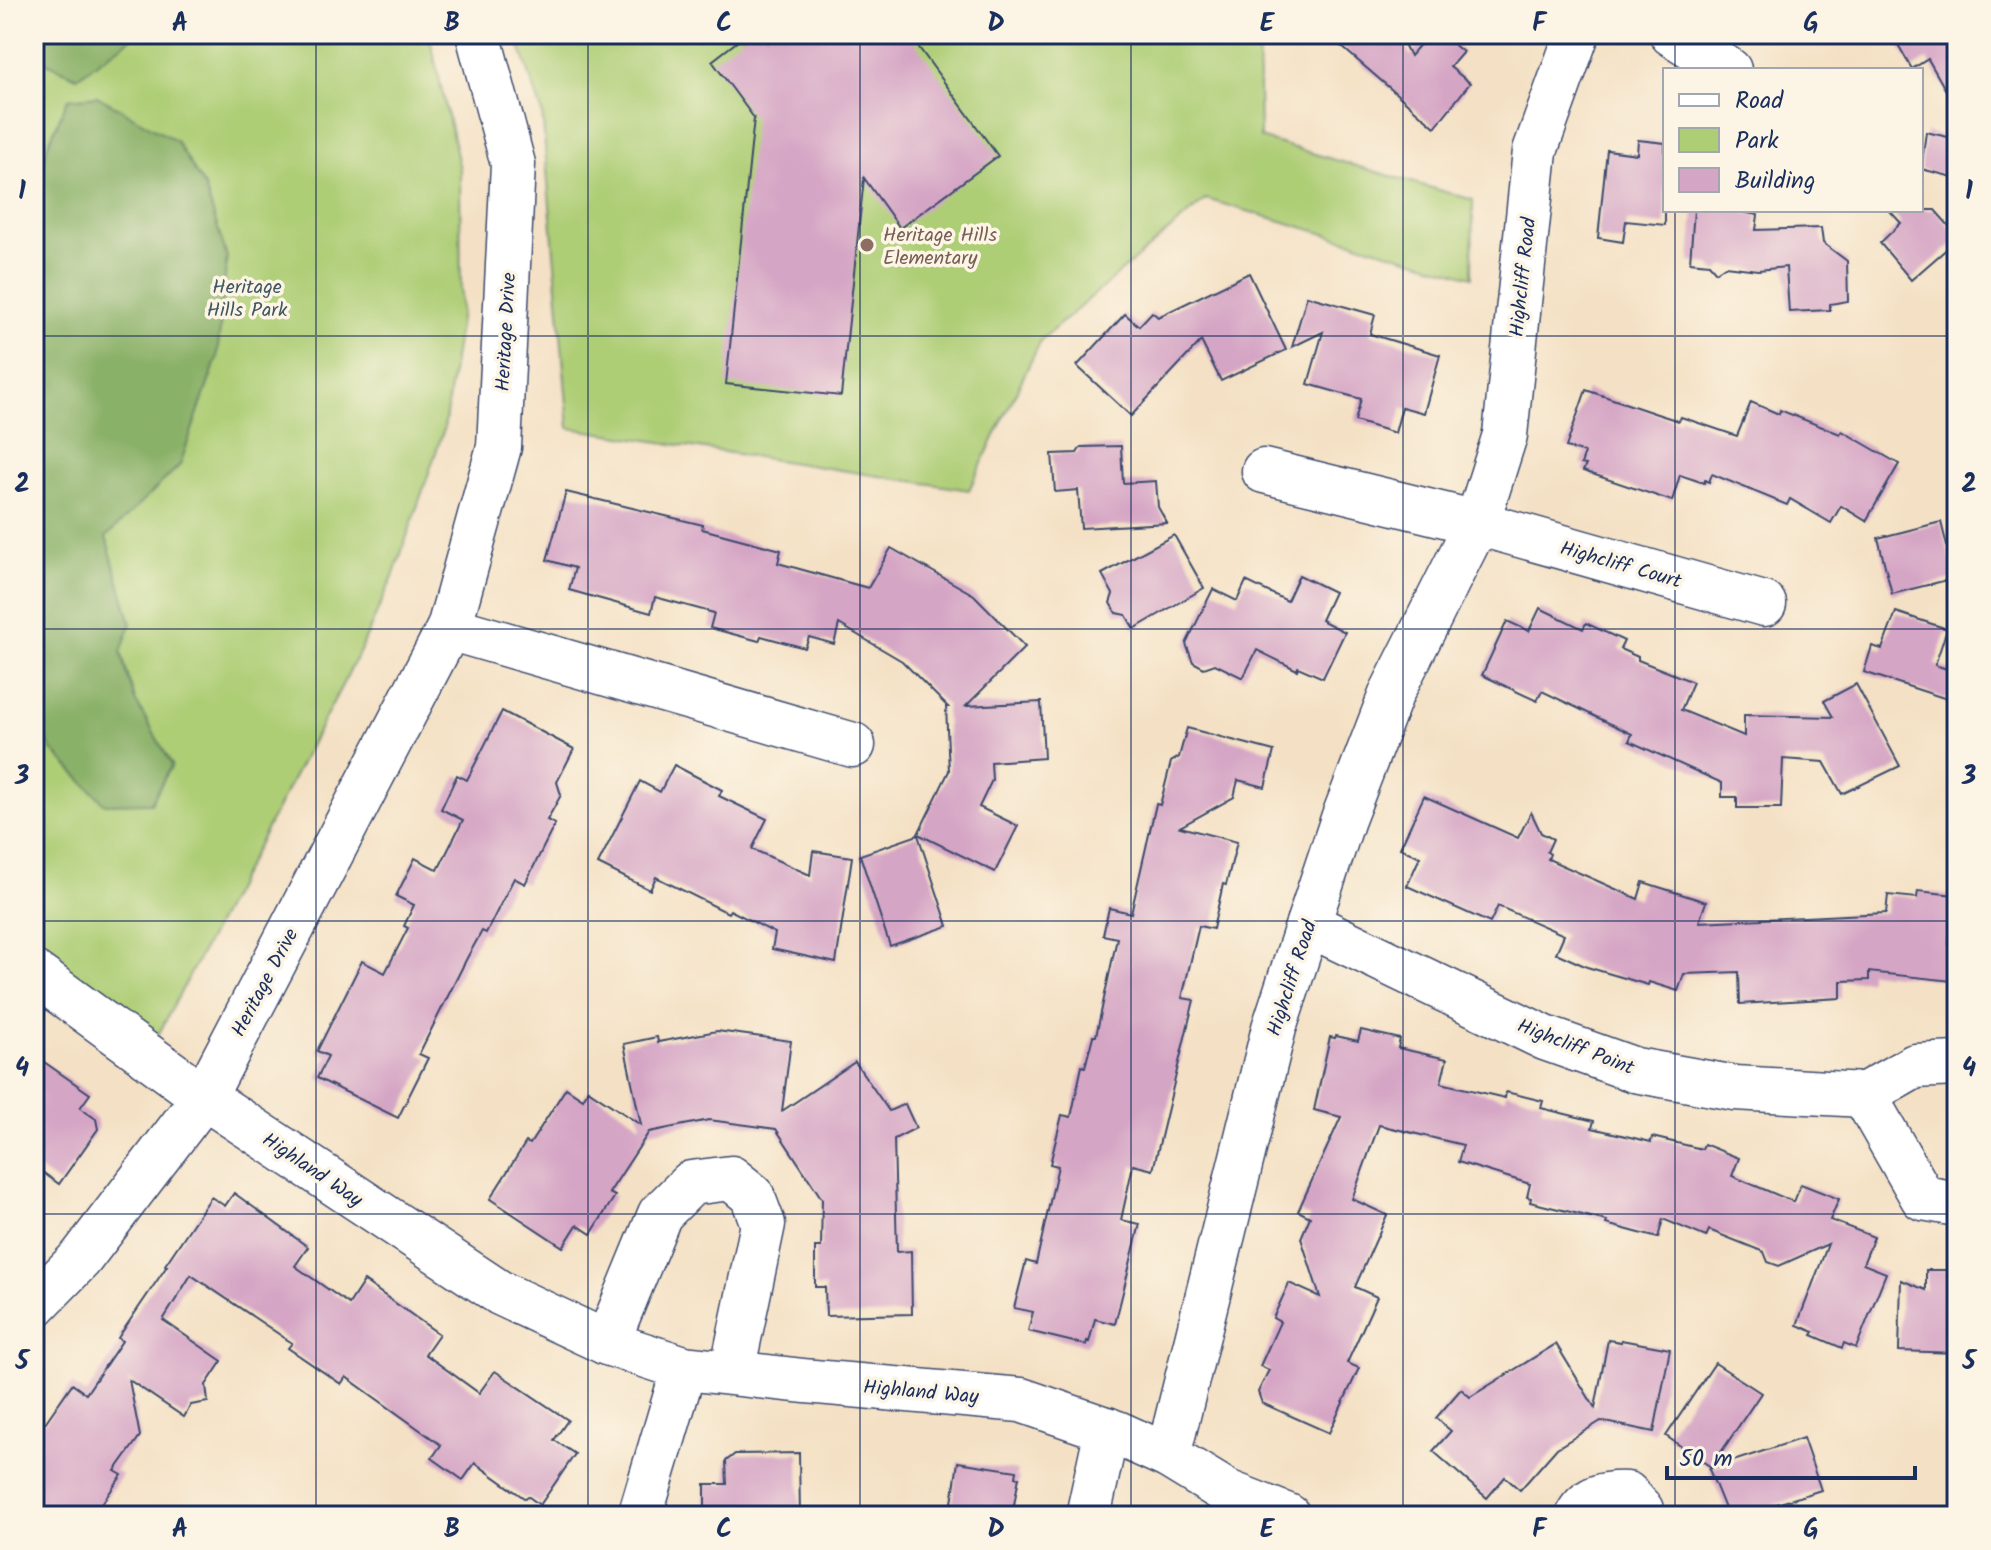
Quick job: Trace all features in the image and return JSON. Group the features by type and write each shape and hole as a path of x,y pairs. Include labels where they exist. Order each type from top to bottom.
{"street":[{"name":"Heritage Drive","path":"34,1306 81,1258 204,1097 449,628 499,447 513,164 478,34"},
{"name":"Highcliff Road","path":"1168,1456 1274,1028 1308,924 1343,819 1392,692 1477,523 1505,435 1535,151 1577,34"},
{"path":"1672,34 1726,68"},
{"path":"1264,471 1477,523"},
{"name":"Highcliff Court","path":"1477,523 1764,604"},
{"path":"449,628 853,745"},
{"name":"Highcliff Point","path":"1308,924 1545,1038 1635,1070 1735,1088 1864,1095"},
{"name":"Highland Way","path":"34,973 204,1097 500,1293 607,1343 684,1368 1021,1400 1107,1429 1168,1456 1205,1499 1227,1492 1288,1516"},
{"path":"1957,1064 1915,1066 1864,1095 1923,1198 1957,1204"},
{"path":"607,1343 660,1214 691,1183 731,1178 752,1195 763,1224 732,1372"},
{"path":"640,1516 684,1368"},
{"path":"1088,1516 1107,1429"},
{"path":"1577,1516 1580,1510 1603,1493 1627,1494 1641,1510 1642,1516"}],"green space":[{"name":"Heritage Hills Park","path":"34,34 429,34 460,169 461,311 444,429 394,574 360,651 156,1039 34,957"},
{"path":"34,34 133,34 132,38 77,77 34,57"},
{"name":"Heritage Hills Elementary","path":"516,34 1258,34 1260,138 1473,200 1472,277 1206,199 1041,340 969,490 569,428 542,112"},
{"path":"97,96 176,141 205,188 227,257 217,358 180,465 106,537 131,624 121,652 135,700 172,765 151,803 105,804 52,750 34,718 34,213 38,211 46,149 68,99"}],"building":[{"name":"Heritage Hills Elementary","path":"747,34 909,34 998,156 900,228 864,178 841,396 726,384 754,118 712,61"},
{"path":"1327,34 1399,34 1410,56 1429,34 1441,34 1463,52 1450,67 1470,83 1435,127"},
{"path":"1892,34 1957,34 1957,110 1928,59 1911,68"},
{"path":"1926,132 1957,139 1957,178 1923,170"},
{"path":"1638,140 1663,143 1665,225 1626,221 1623,242 1598,238 1607,150 1637,154"},
{"path":"1935,210 1957,235 1957,240 1911,280 1880,243 1901,223 1891,212"},
{"path":"1694,212 1758,215 1756,230 1821,228 1823,243 1847,261 1848,301 1830,304 1830,310 1789,312 1786,267 1758,270 1725,266 1716,272 1709,264 1690,262"},
{"path":"1249,273 1286,350 1221,381 1201,341 1131,416 1077,366 1125,314 1139,326 1152,312 1158,317"},
{"path":"1307,296 1375,315 1370,334 1440,355 1424,413 1402,407 1395,433 1355,421 1361,399 1308,384 1323,332 1292,347"},
{"path":"1586,390 1679,421 1681,417 1737,436 1751,402 1840,434 1842,431 1899,464 1866,521 1841,506 1831,523 1790,499 1787,505 1712,474 1709,482 1705,480 1704,483 1680,475 1672,501 1583,471 1586,465 1581,464 1585,453 1566,447"},
{"path":"1121,446 1123,483 1156,481 1158,507 1167,523 1081,528 1078,490 1055,492 1052,454 1077,453 1081,447"},
{"path":"566,492 703,525 702,529 781,550 778,563 868,588 891,548 974,595 1025,647 966,706 1041,702 1044,758 991,762 992,780 979,807 1018,826 995,872 918,834 949,771 948,707 902,661 839,624 834,644 809,637 805,648 761,636 759,641 710,628 714,613 655,597 651,613 569,590 575,568 547,560"},
{"path":"1941,522 1955,578 1892,594 1878,538"},
{"path":"1174,535 1204,588 1134,629 1126,615 1116,613 1110,603 1113,594 1102,574"},
{"path":"1299,575 1334,592 1321,620 1345,632 1323,678 1298,667 1297,670 1257,650 1243,678 1215,664 1204,668 1193,662 1186,644 1213,589 1237,601 1246,581 1287,601"},
{"path":"1540,608 1583,629 1586,623 1624,641 1620,649 1638,657 1638,660 1693,682 1681,710 1744,736 1744,715 1833,717 1824,701 1856,684 1900,766 1842,794 1824,762 1783,759 1781,808 1737,808 1737,797 1722,797 1722,783 1629,741 1632,734 1542,691 1537,701 1482,675 1507,621 1529,631"},
{"path":"1896,612 1947,629 1935,665 1956,672 1947,699 1864,672 1872,646 1882,649"},
{"path":"502,711 574,749 557,782 561,795 547,820 555,824 525,884 514,878 486,933 482,931 467,958 419,1054 428,1058 398,1118 317,1078 328,1056 317,1051 362,961 385,973 408,928 404,926 414,905 396,896 415,858 438,870 463,820 441,809 457,775 467,780"},
{"path":"1187,728 1274,751 1265,787 1238,780 1234,797 1180,827 1237,842 1213,929 1199,926 1182,998 1194,1000 1153,1170 1133,1165 1121,1220 1140,1224 1115,1324 1095,1319 1086,1345 1028,1331 1033,1312 1014,1308 1026,1261 1036,1264 1058,1166 1050,1164 1062,1115 1071,1117 1082,1066 1085,1067 1093,1036 1096,1036 1117,938 1103,935 1109,908 1131,913 1156,804 1160,805 1171,762 1179,757"},
{"path":"674,765 722,790 719,796 767,819 752,849 810,875 813,851 852,857 836,963 772,949 775,933 730,910 728,913 656,877 650,890 598,864 640,781 660,792"},
{"path":"1424,796 1518,838 1531,812 1541,833 1553,839 1547,852 1550,854 1548,859 1638,899 1643,882 1706,902 1699,922 1886,913 1888,895 1917,898 1918,891 1955,895 1949,944 1955,944 1952,981 1869,972 1869,980 1841,981 1841,998 1740,1004 1739,972 1684,974 1678,991 1587,967 1556,953 1564,935 1498,906 1490,923 1407,886 1420,857 1400,848"},
{"path":"918,835 948,926 890,946 860,855"},
{"path":"1361,1030 1400,1039 1398,1048 1447,1059 1441,1083 1505,1098 1506,1092 1543,1101 1541,1108 1594,1121 1592,1128 1651,1142 1652,1137 1702,1149 1704,1144 1739,1158 1732,1176 1794,1202 1801,1184 1839,1199 1830,1220 1874,1237 1863,1264 1886,1273 1856,1348 1844,1343 1842,1348 1797,1325 1828,1244 1779,1266 1768,1262 1764,1252 1709,1230 1706,1237 1663,1219 1658,1238 1606,1224 1607,1221 1530,1202 1531,1198 1527,1197 1530,1184 1458,1162 1463,1145 1379,1125 1352,1199 1387,1215 1355,1287 1377,1297 1347,1363 1359,1368 1329,1433 1262,1403 1258,1392 1269,1370 1260,1366 1280,1322 1273,1318 1289,1283 1320,1297 1301,1238 1310,1217 1298,1211 1341,1117 1314,1110 1330,1037 1358,1041"},
{"path":"717,1031 791,1041 782,1111 855,1062 889,1111 905,1104 916,1128 894,1139 897,1252 911,1251 912,1314 826,1316 825,1287 815,1287 815,1247 821,1247 822,1199 776,1129 709,1120 649,1132 609,1193 615,1196 591,1234 577,1225 563,1247 490,1199 526,1142 530,1144 566,1088 583,1099 588,1090 641,1125 624,1044 657,1037 658,1042"},
{"path":"34,1055 90,1094 80,1108 96,1119 98,1129 59,1184 34,1166"},
{"path":"234,1193 308,1247 295,1266 349,1304 364,1281 439,1334 425,1354 479,1393 495,1371 568,1420 554,1440 575,1454 540,1505 529,1497 524,1498 475,1463 463,1480 432,1458 441,1445 346,1377 341,1384 288,1348 292,1343 191,1275 163,1320 222,1361 206,1385 208,1402 191,1405 184,1417 129,1380 140,1436 115,1471 122,1475 93,1516 34,1516 34,1416 45,1423 72,1384 86,1394 122,1341 118,1338 211,1197 225,1206"},
{"path":"1926,1270 1957,1270 1957,1353 1899,1351 1901,1280 1926,1290"},
{"path":"1608,1340 1670,1349 1654,1432 1601,1421 1557,1448 1520,1490 1505,1477 1487,1498 1433,1451 1451,1431 1436,1418 1461,1389 1470,1397 1556,1344 1595,1408"},
{"path":"1715,1363 1761,1393 1711,1467 1666,1436"},
{"path":"1803,1438 1821,1490 1739,1516 1728,1516 1709,1469"},
{"path":"799,1453 800,1516 705,1516 705,1484 727,1484 726,1461 735,1454"},
{"path":"958,1462 1017,1471 1016,1477 1019,1477 1012,1516 950,1516"}],"place":[{"name":"Heritage Hills Elementary","path":"867,245"}]}
